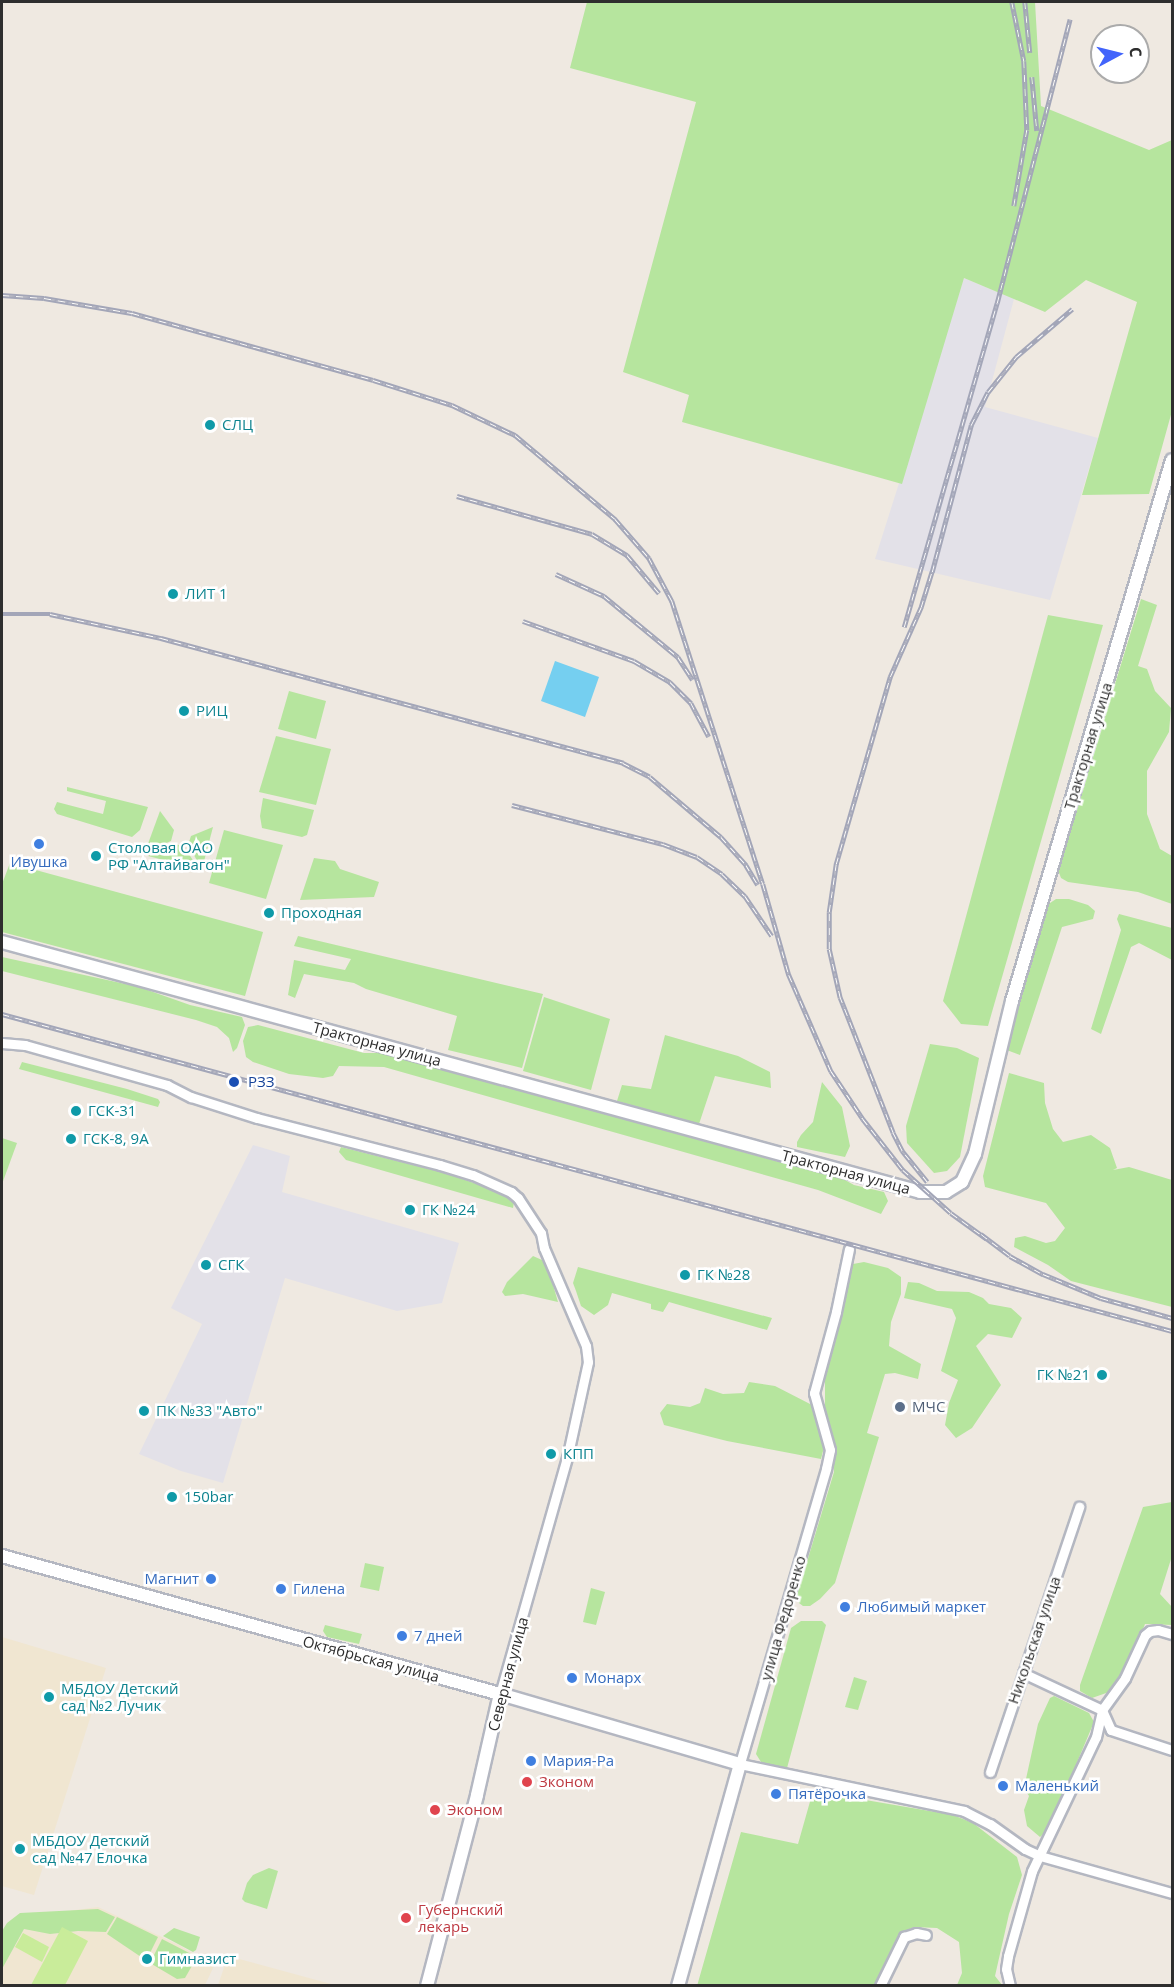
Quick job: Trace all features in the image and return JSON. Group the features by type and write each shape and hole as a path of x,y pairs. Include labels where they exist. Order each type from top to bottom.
{"main road":[{"name":"Тракторная улица","path":"2,942 910,1190 928,1193 946,1192 962,1182 975,1154 1012,1001 1173,460"},
{"name":"Октябрьская улица","path":"2,1556 500,1694 740,1764"},
{"name":"Северная улица","path":"427,1986 477,1795 500,1694"},
{"name":"улица Федоренко","path":"678,1986 740,1764"}],"street":[{"name":"Северная улица","path":"2,1043 25,1045 167,1085 191,1097 257,1118 440,1165 473,1175 512,1192 541,1233 544,1248 586,1346 588,1362 568,1454 500,1694"},
{"name":"улица Федоренко","path":"740,1764 826,1469 830,1450 814,1393 836,1312 849,1249"},
{"name":"Никольская улица","path":"990,1772 1079,1508"},
{"path":"1011,1985 1006,1969 1008,1956 1032,1871 1096,1737 1102,1710 1125,1678 1145,1635 1150,1631 1158,1630 1173,1634"},
{"path":"1023,1672 1102,1710 1111,1730 1173,1750"},
{"path":"740,1764 963,1811 990,1824 1024,1849 1040,1856 1173,1893"},
{"path":"880,1986 904,1937 916,1933 926,1935"}],"shaded area":[{"path":"964,278 1014,299 985,407 1098,438 1050,600 875,559"},
{"name":"СГК","path":"253,1145 290,1156 282,1192 459,1243 442,1303 397,1311 285,1278 223,1483 181,1471 139,1454 202,1324 171,1308"},
{"path":"2,1637 106,1668 34,1895 2,1886"},
{"path":"98,1907 179,1945 214,1966 205,1985 2,1986 2,1945 16,1918"},
{"path":"228,1956 331,1984 218,1985"}],"green space":[{"path":"587,2 1035,2 1041,106 1149,150 1172,140 1172,411 1149,494 1082,495 1137,302 1086,280 1045,312 964,278 902,484 682,422 689,395 623,372 696,102 570,68"},
{"path":"1141,599 1157,605 1138,666 1147,669 1155,691 1171,708 1169,732 1147,771 1147,814 1160,849 1172,856 1172,904 1138,892 1068,882 1061,878 1058,870"},
{"path":"1048,615 1103,625 988,1026 961,1024 943,1001"},
{"path":"289,691 326,701 316,739 278,729"},
{"path":"276,736 331,749 316,805 259,792"},
{"path":"67,787 148,807 140,830 132,837 57,814 54,809 57,802 103,814 106,801 67,791"},
{"path":"263,798 314,810 307,835 302,837 262,828 260,816"},
{"path":"160,811 174,830 171,841 145,852"},
{"path":"213,827 202,869 188,845 191,836"},
{"path":"224,830 283,845 266,899 209,883"},
{"path":"173,843 184,847 199,869 148,856"},
{"path":"314,858 335,861 340,869 379,882 374,897 300,900"},
{"path":"10,863 263,932 245,996 2,932 2,884"},
{"path":"1056,899 1069,899 1088,905 1095,911 1093,919 1062,927 1020,1055 1004,1049 1047,905"},
{"path":"1119,914 1172,928 1172,960 1139,943 1131,947 1101,1034 1091,1029 1121,930 1117,919"},
{"path":"298,936 543,994 522,1068 448,1050 457,1016 366,989 354,983 304,974 295,998 288,995 294,960 345,970 351,959 294,946"},
{"path":"2,957 139,987 190,1005 242,1017 245,1025 237,1048 233,1052 229,1038 217,1027 2,971"},
{"path":"544,997 610,1019 591,1090 523,1071"},
{"path":"258,1025 364,1053 382,1053 845,1180 854,1185 884,1192 888,1201 881,1214 818,1190 384,1067 339,1066 333,1076 323,1078 289,1074 253,1062 246,1057 243,1041 248,1027"},
{"path":"665,1035 738,1056 770,1072 771,1088 715,1076 699,1124 617,1101 622,1085 651,1089"},
{"path":"930,1044 957,1048 979,1058 960,1157 947,1171 934,1173 907,1143 906,1126"},
{"path":"22,1062 127,1089 158,1099 160,1102 158,1107 19,1069"},
{"path":"1009,1073 1044,1083 1045,1103 1053,1129 1063,1142 1091,1135 1110,1148 1117,1168 1113,1170 1129,1167 1172,1180 1172,1307 1071,1281 1048,1265 1014,1247 1015,1238 1025,1236 1046,1243 1055,1241 1065,1228 1046,1203 985,1187 983,1176"},
{"path":"822,1082 842,1107 850,1146 845,1157 797,1147 801,1135 813,1122"},
{"path":"2,1138 17,1143 2,1184"},
{"path":"341,1147 445,1173 503,1193 514,1202 513,1208 346,1160 339,1152"},
{"path":"533,1256 542,1260 549,1271 558,1302 523,1294 505,1296 502,1292 507,1282"},
{"path":"864,1262 888,1268 901,1277 901,1294 891,1322 889,1346 921,1364 918,1379 895,1373 885,1374 867,1433 879,1437 835,1583 820,1599 810,1606 803,1606 799,1603 797,1595 834,1472 834,1446 825,1409 825,1373 853,1264"},
{"path":"578,1267 772,1318 767,1330 669,1302 663,1312 651,1309 651,1304 612,1293 608,1305 594,1315 581,1306 573,1283"},
{"path":"908,1282 919,1283 937,1291 969,1292 983,1298 989,1304 1011,1308 1022,1318 1012,1338 988,1334 976,1346 1001,1385 972,1428 956,1438 945,1425 949,1403 958,1380 941,1371 956,1318 952,1309 904,1298"},
{"path":"749,1382 775,1386 812,1405 819,1422 824,1447 821,1459 727,1441 664,1425 660,1413 667,1404 690,1407 700,1403 705,1388 723,1394 744,1393"},
{"path":"1172,1502 1172,1556 1160,1594 1172,1607 1172,1625 1145,1624 1133,1655 1109,1692 1092,1698 1080,1691 1080,1685 1143,1507"},
{"path":"365,1563 384,1567 379,1591 360,1587"},
{"path":"591,1588 605,1592 596,1625 583,1622"},
{"path":"801,1621 822,1621 826,1625 787,1768 761,1762 756,1754 791,1628"},
{"path":"325,1625 362,1634 359,1644 327,1637 323,1631"},
{"path":"854,1677 867,1681 858,1710 845,1707"},
{"path":"1054,1696 1089,1713 1094,1722 1049,1829 1040,1837 1027,1826 1024,1810 1029,1796 1024,1788 1038,1724 1050,1698"},
{"path":"813,1791 953,1815 973,1823 1017,1857 1022,1875 1009,1914 995,1976 1002,1985 957,1985 962,1973 959,1942 937,1928 914,1927 901,1933 876,1985 697,1986 741,1832 798,1844"},
{"path":"269,1868 278,1871 267,1909 245,1902 242,1899 247,1883 253,1875"},
{"path":"98,1909 115,1917 106,1932 78,1931 50,1934 24,1929 2,1969 2,1931 7,1923 20,1913"},
{"path":"117,1917 158,1937 148,1957 144,1959 107,1934"},
{"path":"62,1927 88,1941 65,1985 31,1985"},
{"path":"174,1928 200,1937 196,1950 193,1952 163,1936"},
{"path":"23,1933 49,1947 42,1962 15,1947"},
{"path":"162,1939 197,1957 185,1978 177,1979 150,1963"}],"water":[{"path":"555,661 599,677 585,717 541,701"}],"railway":[{"path":"1012,2 1024,61 1027,130 1014,206"},
{"path":"1025,2 1030,53"},
{"path":"904,627 997,303 1070,19"},
{"path":"1032,77 1037,131"},
{"path":"2,295 44,298 132,313 373,380 452,405 515,435 615,519 649,558 672,601 763,884 789,975 831,1071 863,1119 903,1170 951,1213 987,1239"},
{"path":"927,1182 902,1151 893,1133 840,998 829,949 829,912 836,864 890,677 921,607 932,572 971,425 988,392 1016,357 1072,309"},
{"path":"457,496 592,534 627,555 659,593"},
{"path":"556,574 604,596 678,657 693,680"},
{"path":"2,614 50,614 161,638 623,763 650,777 721,837 746,865 758,885"},
{"path":"523,621 634,661 670,682 691,703 709,737"},
{"path":"512,805 663,844 697,857 722,874 745,896 772,936"},
{"path":"2,1014 1172,1331"},
{"path":"981,1234 1010,1256 1043,1274 1101,1298 1172,1318"}],"place":[{"name":"СЛЦ","path":"210,425"},
{"name":"ЛИТ 1","path":"173,594"},
{"name":"РИЦ","path":"184,711"},
{"name":"Ивушка","path":"39,844"},
{"name":"Столовая ОАО РФ \"Алтайвагон\"","path":"96,856"},
{"name":"Проходная","path":"269,913"},
{"name":"РЗЗ","path":"234,1082"},
{"name":"ГСК-31","path":"76,1111"},
{"name":"ГСК-8, 9А","path":"71,1139"},
{"name":"ГК №24","path":"410,1210"},
{"name":"СГК","path":"206,1265"},
{"name":"ГК №28","path":"685,1275"},
{"name":"ГК №21","path":"1102,1375"},
{"name":"МЧС","path":"900,1407"},
{"name":"ПК №33 \"Авто\"","path":"144,1411"},
{"name":"КПП","path":"551,1454"},
{"name":"150bar","path":"172,1497"},
{"name":"Магнит","path":"211,1579"},
{"name":"Гилена","path":"281,1589"},
{"name":"Любимый маркет","path":"845,1607"},
{"name":"7 дней","path":"402,1636"},
{"name":"Монарх","path":"572,1678"},
{"name":"МБДОУ Детский сад №2 Лучик","path":"49,1697"},
{"name":"Мария-Ра","path":"531,1761"},
{"name":"Зконом","path":"527,1782"},
{"name":"Маленький","path":"1003,1786"},
{"name":"Пятёрочка","path":"776,1794"},
{"name":"Эконом","path":"435,1810"},
{"name":"МБДОУ Детский сад №47 Елочка","path":"20,1849"},
{"name":"Губернский лекарь","path":"406,1918"},
{"name":"Гимназист","path":"147,1959"}]}
